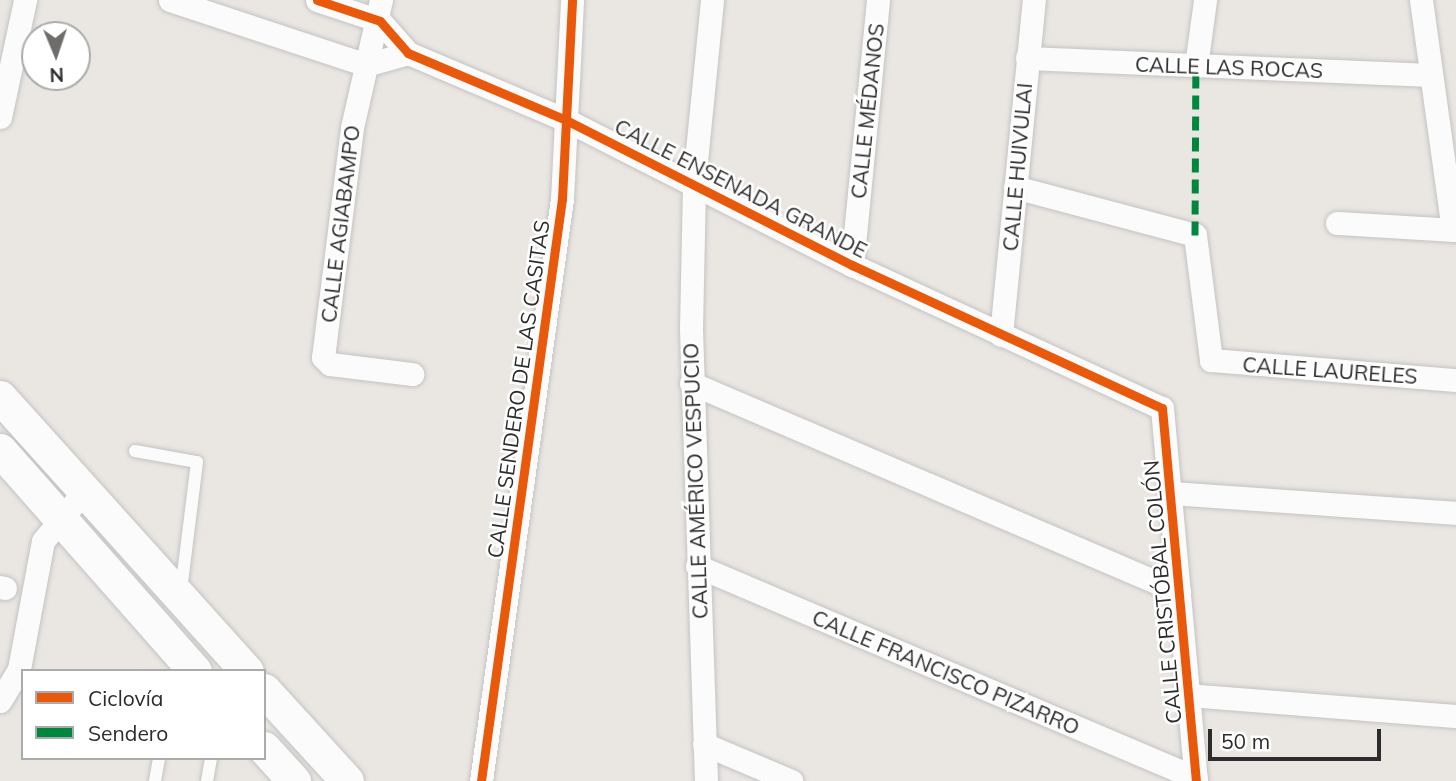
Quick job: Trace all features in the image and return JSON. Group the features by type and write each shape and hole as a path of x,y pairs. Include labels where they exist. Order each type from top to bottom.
{"street":[{"path":"0,117 25,0"},
{"path":"170,0 366,65 408,53"},
{"path":"317,0 381,10"},
{"name":"CALLE SENDERO DE LAS CASITAS","path":"481,781 562,199 572,0"},
{"name":"CALLE AMÉRICO VESPUCIO","path":"706,781 691,383 694,181 712,0"},
{"name":"CALLE MÉDANOS","path":"852,265 878,0"},
{"name":"CALLE HUIVULAI","path":"1001,335 1034,0"},
{"path":"1196,66 1205,0"},
{"path":"1337,223 1455,230 1421,0"},
{"name":"CALLE AGIABAMPO","path":"381,10 352,128 323,357 330,364 412,374"},
{"name":"CALLE ENSENADA GRANDE","path":"381,10 408,53 566,120 694,181 852,265 1157,404"},
{"name":"CALLE LAS ROCAS","path":"1027,58 1431,75"},
{"name":"CALLE LAURELES","path":"1015,187 1195,235 1207,354 1215,361 1456,380"},
{"path":"691,383 1179,592"},
{"path":"0,397 245,669"},
{"name":"CALLE CRISTÓBAL COLÓN","path":"1157,404 1165,413 1196,779"},
{"path":"0,450 193,669"},
{"path":"0,701 19,669 39,554 59,519 84,491"},
{"path":"1172,493 1456,513"},
{"name":"CALLE FRANCISCO PIZARRO","path":"697,566 1196,779"},
{"path":"266,692 347,781"},
{"path":"1188,695 1456,716"},
{"path":"704,744 791,781"},
{"path":"266,750 294,781"}],"lane":[{"path":"135,451 197,462 181,598"},
{"path":"155,781 159,760"},
{"path":"207,781 211,760"}],"marked path":[{"path":"1195,235 1196,66"}],"cycle path":[{"path":"317,0 380,21 408,53 566,120 852,265 1162,408 1196,781"},
{"path":"481,781 562,199 572,0"}]}
